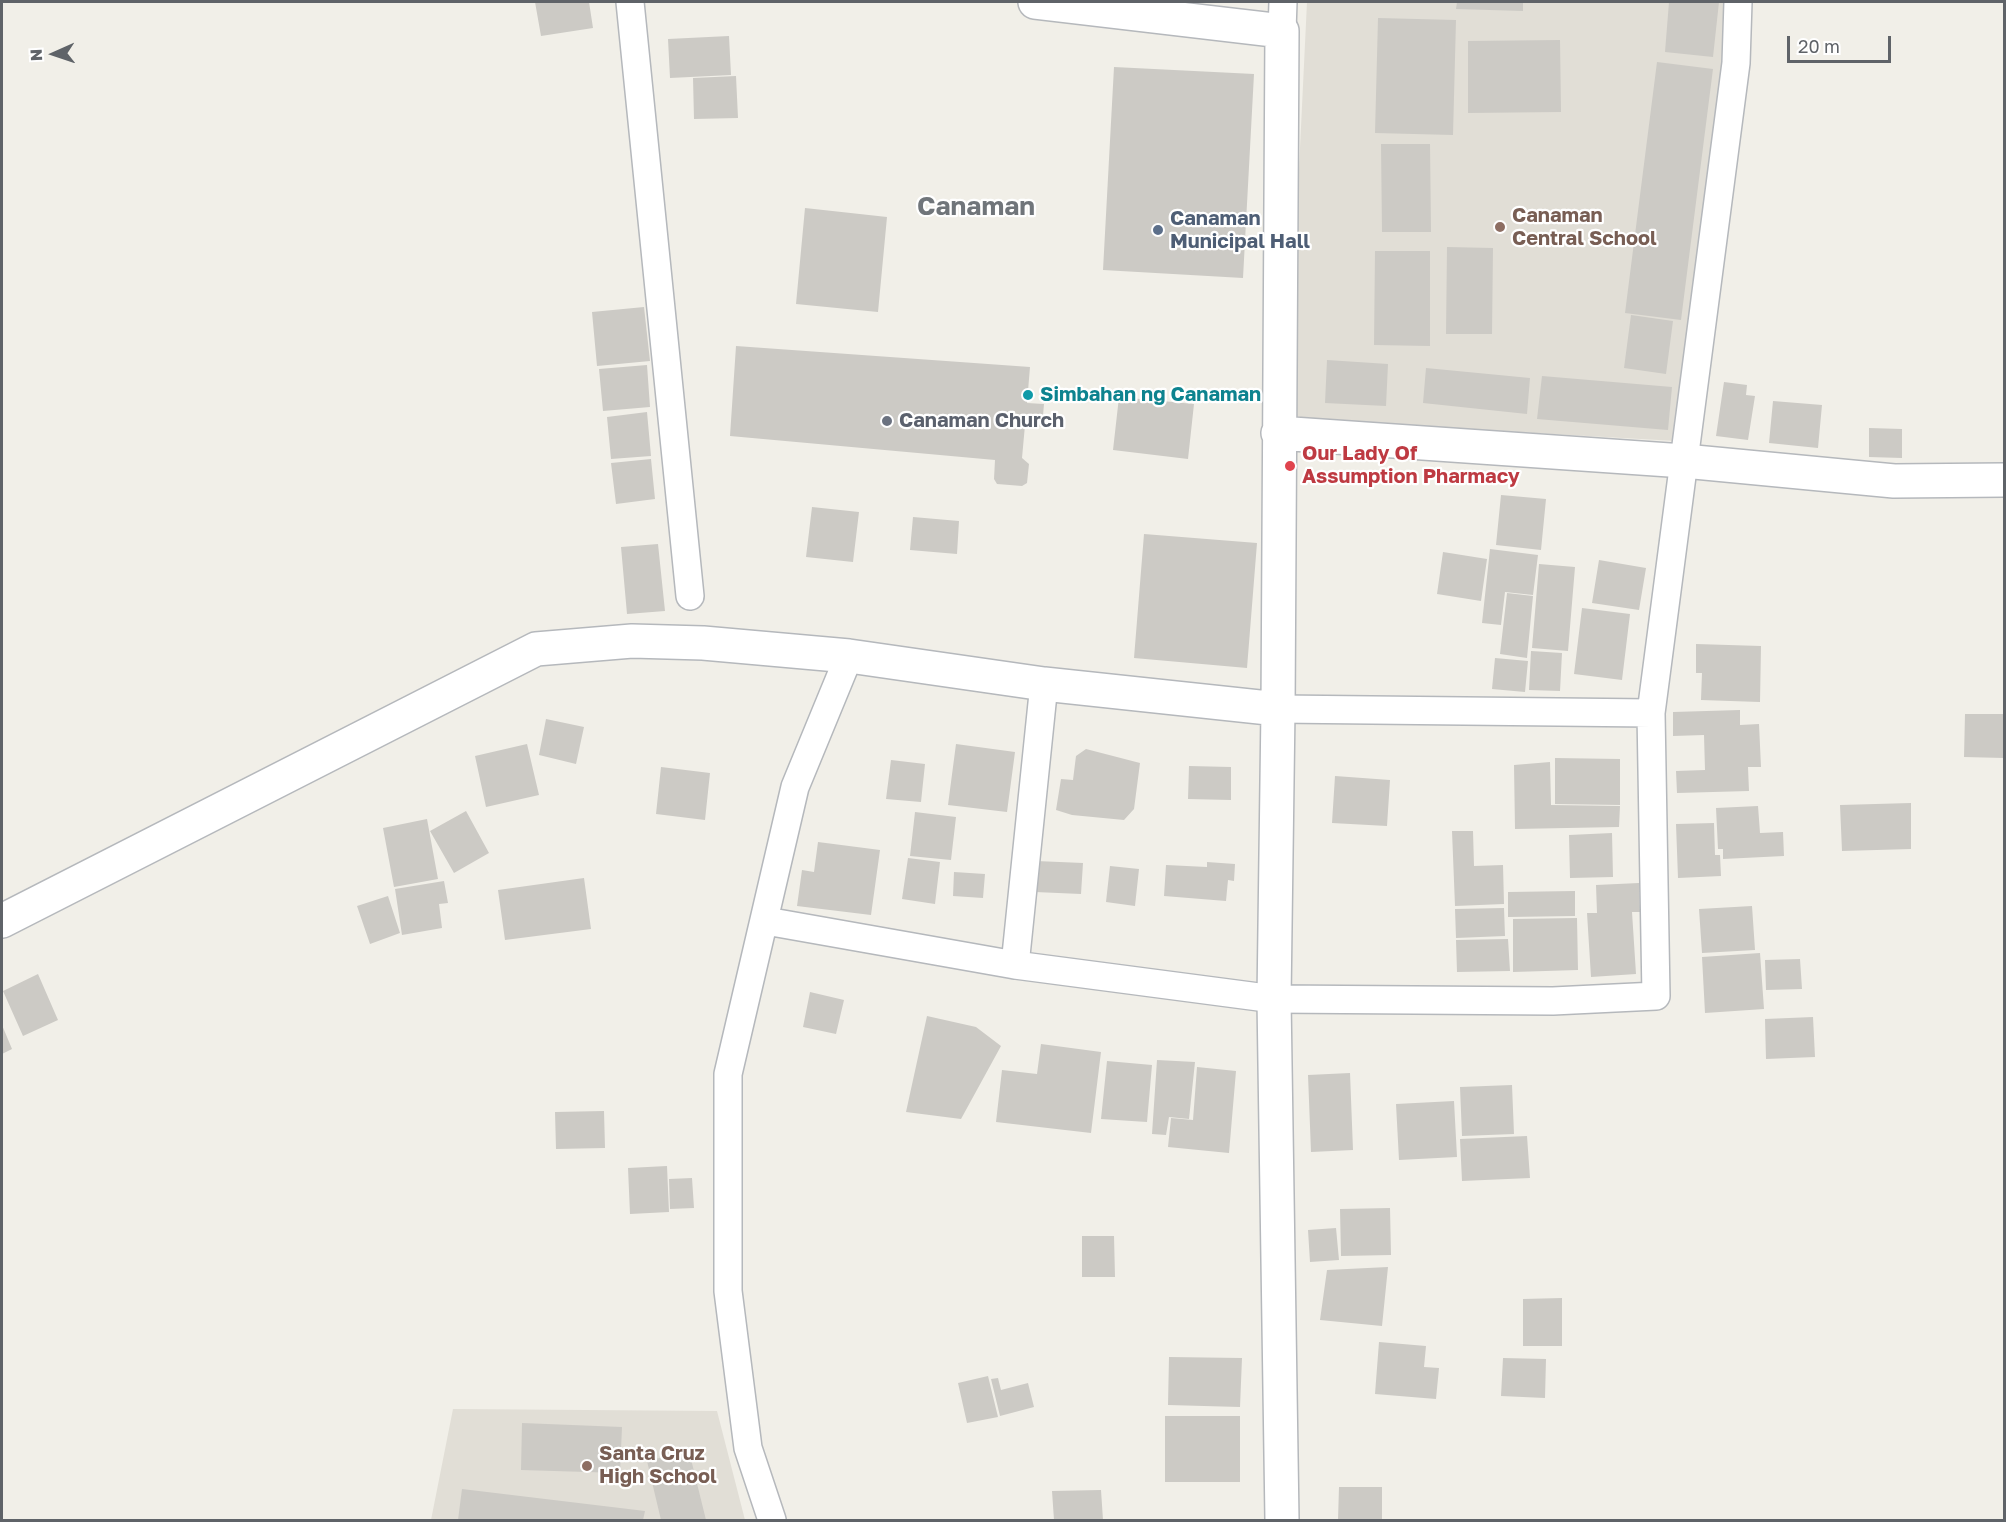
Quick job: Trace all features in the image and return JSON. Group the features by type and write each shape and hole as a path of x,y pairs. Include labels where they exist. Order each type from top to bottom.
{"street":[{"path":"630,2 690,596"},
{"path":"1035,2 1282,16 1274,999 1282,1521"},
{"path":"766,921 1015,966 1274,999 1553,1001 1656,996 1651,713 1736,63 1738,2"},
{"path":"1278,433 1684,460 1894,481 2004,480"},
{"path":"2,921 536,649 632,641 673,642 849,656 1044,684 1278,709 1651,713"},
{"path":"772,1521 748,1448 728,1291 728,1074 766,921 795,787 849,656"},
{"path":"1015,966 1044,684"}],"shaded area":[{"name":"Canaman Central School","path":"1307,2 1730,2 1676,441 1287,419"},
{"name":"Santa Cruz High School","path":"453,1409 717,1411 745,1520 431,1520"}],"building":[{"path":"535,2 589,2 593,28 541,36"},
{"path":"1457,2 1523,2 1523,11 1456,9"},
{"path":"1669,2 1719,2 1713,57 1665,52"},
{"path":"1378,18 1456,20 1453,135 1375,133"},
{"path":"729,36 731,75 670,78 668,39"},
{"path":"1560,40 1561,112 1468,113 1468,41"},
{"path":"1657,62 1713,69 1681,320 1625,313"},
{"path":"1114,67 1254,74 1243,278 1103,270"},
{"path":"736,76 738,118 694,119 693,78"},
{"path":"1381,144 1430,144 1431,232 1382,232"},
{"path":"805,208 887,217 878,312 796,304"},
{"path":"1447,247 1493,248 1492,334 1446,334"},
{"path":"1375,251 1430,251 1430,346 1374,345"},
{"path":"644,307 650,361 597,366 592,312"},
{"path":"1631,315 1673,321 1666,374 1624,368"},
{"name":"Canaman Church","path":"736,346 1030,367 1027,403 1044,404 1042,427 1025,425 1022,458 1029,464 1027,483 1022,486 997,484 994,479 995,460 730,436"},
{"path":"1327,360 1388,364 1386,406 1325,403"},
{"path":"647,365 650,407 603,411 599,369"},
{"path":"1426,368 1530,378 1527,414 1423,403"},
{"path":"1542,376 1672,387 1668,430 1537,419"},
{"path":"1724,382 1747,385 1746,395 1755,396 1748,440 1716,436"},
{"path":"1119,397 1194,404 1188,459 1113,450"},
{"path":"1773,401 1822,405 1818,448 1769,443"},
{"path":"647,412 651,456 611,459 607,417"},
{"path":"1869,428 1902,429 1902,458 1869,457"},
{"path":"651,459 655,499 616,504 611,463"},
{"path":"1501,495 1546,499 1541,550 1496,545"},
{"path":"812,507 859,512 853,562 806,557"},
{"path":"913,517 959,521 957,554 910,550"},
{"path":"1144,534 1257,543 1247,668 1134,658"},
{"path":"658,544 665,611 627,614 621,547"},
{"path":"1490,549 1538,555 1533,595 1505,592 1501,625 1482,623"},
{"path":"1443,552 1487,559 1481,601 1437,594"},
{"path":"1599,560 1646,568 1639,610 1592,603"},
{"path":"1539,564 1575,567 1568,651 1532,648"},
{"path":"1507,593 1533,596 1527,658 1500,654"},
{"path":"1582,608 1630,614 1622,680 1574,674"},
{"path":"1696,644 1761,646 1760,702 1701,700 1702,673 1696,673"},
{"path":"1531,651 1562,653 1560,691 1529,690"},
{"path":"1495,658 1528,661 1525,692 1492,689"},
{"path":"1740,710 1740,725 1759,724 1761,767 1748,767 1749,791 1677,793 1676,771 1705,770 1704,735 1673,736 1673,712"},
{"path":"1965,714 2004,714 2004,758 1964,757"},
{"path":"546,719 584,727 576,764 539,755"},
{"path":"527,744 539,795 486,807 475,756"},
{"path":"956,744 1015,752 1007,812 948,805"},
{"path":"1086,749 1140,763 1134,809 1124,820 1072,815 1056,810 1061,779 1073,780 1076,756"},
{"path":"1555,758 1620,759 1620,805 1555,804"},
{"path":"891,760 925,764 921,802 886,799"},
{"path":"1550,762 1551,805 1620,806 1619,827 1515,829 1514,765"},
{"path":"1189,766 1231,767 1231,800 1188,799"},
{"path":"661,767 710,773 705,820 656,814"},
{"path":"1335,776 1390,780 1387,826 1332,823"},
{"path":"1911,803 1911,849 1842,851 1840,805"},
{"path":"1758,806 1760,833 1783,832 1784,856 1723,859 1723,849 1718,849 1716,808"},
{"path":"466,811 489,853 454,873 430,831"},
{"path":"915,812 956,817 951,860 910,856"},
{"path":"427,819 438,879 394,887 383,828"},
{"path":"1714,823 1715,855 1720,855 1721,876 1678,878 1676,824"},
{"path":"1452,831 1473,831 1474,866 1503,865 1504,904 1455,906"},
{"path":"1612,833 1613,877 1570,878 1569,835"},
{"path":"818,842 880,850 871,915 797,906 802,870 814,872"},
{"path":"908,858 940,862 935,904 902,899"},
{"path":"1036,861 1083,863 1081,894 1035,892"},
{"path":"1207,862 1235,864 1234,881 1228,880 1226,901 1164,896 1166,865 1207,867"},
{"path":"1110,866 1139,869 1135,906 1106,902"},
{"path":"954,872 985,874 983,898 953,896"},
{"path":"584,878 591,929 505,940 498,890"},
{"path":"444,881 448,903 439,904 442,928 402,935 395,889"},
{"path":"1639,883 1640,912 1632,912 1636,974 1591,977 1587,913 1597,913 1596,885"},
{"path":"1575,891 1575,916 1508,917 1508,892"},
{"path":"388,896 400,933 370,944 357,906"},
{"path":"1752,906 1755,950 1702,953 1699,909"},
{"path":"1504,908 1505,936 1456,938 1455,909"},
{"path":"1577,918 1578,970 1513,972 1513,919"},
{"path":"1508,939 1510,971 1457,972 1456,940"},
{"path":"1760,953 1764,1009 1705,1013 1702,957"},
{"path":"1800,959 1802,989 1766,990 1765,960"},
{"path":"38,974 58,1020 23,1036 3,991"},
{"path":"810,992 844,1000 836,1034 803,1027"},
{"path":"927,1016 976,1027 1001,1046 961,1119 906,1112"},
{"path":"1813,1017 1815,1057 1766,1059 1765,1019"},
{"path":"2,1025 12,1049 2,1054"},
{"path":"1041,1044 1101,1052 1091,1133 996,1122 1002,1070 1037,1074"},
{"path":"1157,1060 1195,1062 1189,1119 1169,1117 1166,1135 1152,1134"},
{"path":"1107,1061 1152,1065 1147,1122 1101,1119"},
{"path":"1197,1067 1236,1071 1229,1153 1168,1147 1171,1118 1193,1120"},
{"path":"1350,1073 1353,1150 1311,1152 1308,1075"},
{"path":"1512,1085 1514,1134 1462,1136 1460,1087"},
{"path":"1454,1101 1457,1157 1399,1160 1396,1104"},
{"path":"604,1111 605,1148 556,1149 555,1112"},
{"path":"1527,1136 1530,1178 1462,1181 1460,1139"},
{"path":"667,1166 669,1212 630,1214 628,1168"},
{"path":"692,1178 694,1208 670,1209 669,1179"},
{"path":"1390,1208 1391,1255 1341,1256 1340,1209"},
{"path":"1336,1228 1339,1260 1310,1262 1308,1230"},
{"path":"1082,1236 1114,1236 1115,1277 1082,1277"},
{"path":"1388,1267 1382,1326 1320,1320 1327,1270"},
{"path":"1562,1298 1562,1346 1523,1346 1523,1299"},
{"path":"1379,1342 1426,1346 1424,1367 1439,1368 1436,1399 1375,1394"},
{"path":"1169,1357 1242,1358 1240,1407 1168,1405"},
{"path":"1503,1358 1546,1359 1545,1398 1501,1396"},
{"path":"988,1376 998,1417 967,1423 958,1383"},
{"path":"998,1378 1001,1390 1028,1383 1034,1407 1000,1416 991,1379"},
{"path":"1165,1416 1240,1416 1240,1482 1165,1482"},
{"path":"522,1423 622,1427 620,1473 521,1470"},
{"path":"689,1451 706,1520 661,1520 647,1461"},
{"path":"1339,1487 1382,1487 1382,1520 1338,1520"},
{"path":"462,1489 645,1511 643,1520 458,1520"},
{"path":"1101,1490 1103,1520 1054,1520 1052,1491"}],"place":[{"name":"Canaman Central School","path":"1500,227"},
{"name":"Canaman Municipal Hall","path":"1158,230"},
{"name":"Simbahan ng Canaman","path":"1028,395"},
{"name":"Canaman Church","path":"887,421"},
{"name":"Our Lady Of Assumption Pharmacy","path":"1290,466"},
{"name":"Santa Cruz High School","path":"587,1466"}],"district":[{"name":"Canaman","path":"976,207"}]}
